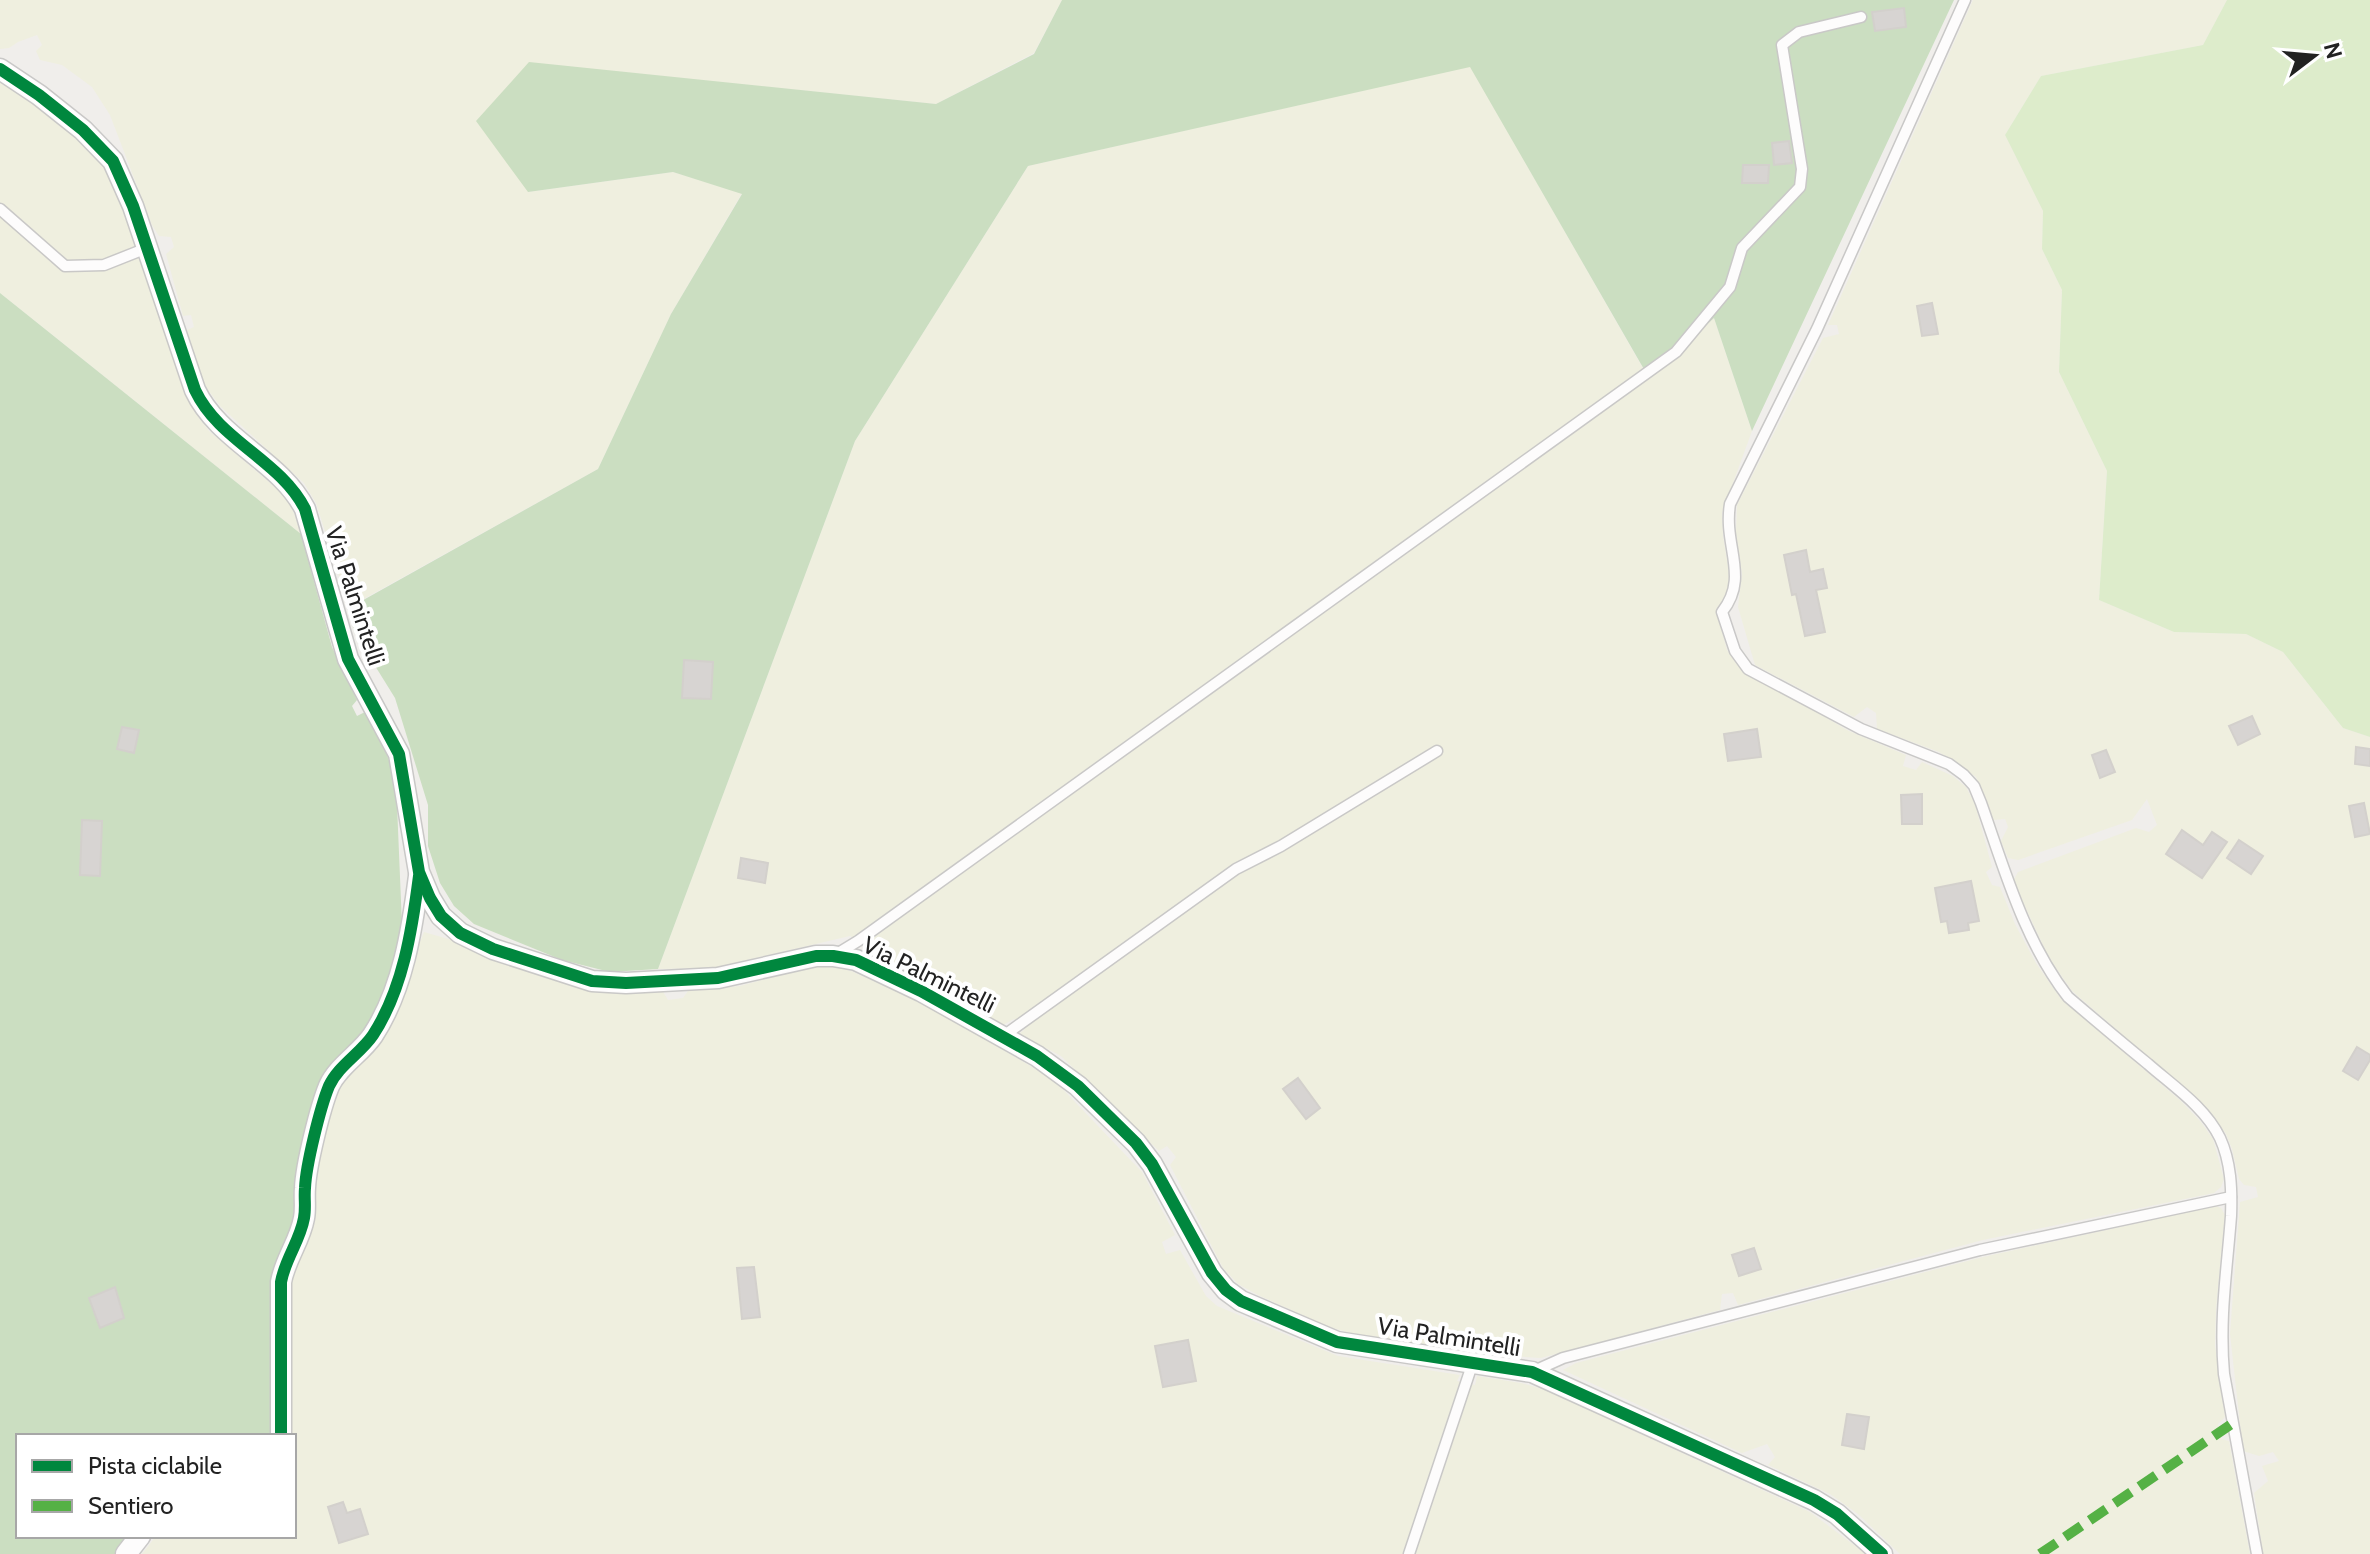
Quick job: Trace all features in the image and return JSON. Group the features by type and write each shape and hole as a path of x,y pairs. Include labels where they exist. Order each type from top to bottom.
{"street":[{"name":"Via Palmintelli","path":"0,69 39,95 100,145 122,178 203,407 296,492 305,509 348,659 399,754 419,872 441,916 460,933 507,954 592,981 626,983 718,978 816,956 856,960 921,991 1056,1068 1078,1086 1136,1143 1152,1164 1212,1273 1226,1290 1241,1301 1337,1342 1532,1372 1814,1500 1837,1514 1882,1554"},
{"path":"281,1434 281,1282 305,1214 305,1185 321,1112 330,1083 371,1038 385,1015 412,925 419,872"},
{"path":"126,1554 138,1538"}],"lane":[{"path":"1965,0 1817,329 1730,504 1728,535 1737,585 1732,599 1722,612 1735,651 1748,669 1861,729 1931,756 1964,775 1974,786 1981,803 2022,920 2058,984 2068,997 2187,1098 2219,1137 2226,1155 2231,1197 2221,1308 2221,1344 2257,1554"},
{"path":"833,956 1676,352 1730,287 1742,248 1800,187 1802,169 1782,45 1799,32 1861,17"},
{"path":"0,209 65,266 104,265 147,248"},
{"path":"1002,1037 1236,869 1281,846 1437,751"},
{"path":"1532,1372 1563,1358 1965,1254 2231,1197"},
{"path":"1409,1554 1473,1362"}],"green space":[{"path":"0,0 1062,0 1034,53 936,104 529,63 528,192 673,172 742,193 671,314 598,469 349,607 316,503 304,483 220,406 203,383 187,330 194,327 191,315 183,316 166,254 174,247 171,237 159,236 152,225 110,115 92,87 62,65 40,60 36,51 42,45 37,35 0,49"},
{"path":"1062,0 1954,0 1752,431 1714,318 1649,378 1470,67 1028,166 855,441 658,969 610,972 562,960 474,924 454,906 440,883 428,846 428,805 395,698 354,632 349,608 598,469 671,314 742,194 673,172 528,192 476,121 529,62 936,104 1034,54"},
{"path":"1973,0 2227,0 2203,45 2041,76 2005,135 2043,211 2042,249 2062,290 2059,372 2107,471 2099,600 2174,632 2246,634 2283,652 2343,728 2370,737 2370,1554 2263,1554 2254,1493 2268,1481 2262,1466 2279,1461 2273,1452 2259,1456 2243,1451 2230,1334 2240,1202 2258,1197 2256,1187 2244,1185 2239,1179 2226,1134 2208,1109 2072,991 2049,958 2013,881 2018,872 2136,828 2149,832 2157,825 2147,799 2132,820 2018,860 2008,858 2001,841 2008,827 2005,819 1993,820 1976,777 1939,752 1877,729 1876,713 1867,707 1854,717 1755,665 1738,607 1742,574 1736,533 1737,505 1823,338 1839,334 1837,325 1828,325"},
{"path":"2227,0 2370,0 2370,737 2343,728 2283,652 2246,634 2174,632 2099,600 2107,471 2059,372 2062,290 2042,249 2043,211 2005,135 2041,76 2203,45"},
{"path":"1470,66 1648,377 1714,318 1752,431 1722,513 1731,584 1728,595 1716,609 1727,650 1738,666 1849,731 1906,755 1903,766 1916,770 1922,762 1953,776 1966,787 1975,804 1992,867 1986,872 1992,885 2000,887 2036,963 2061,999 2181,1101 2201,1122 2213,1139 2224,1179 2214,1193 1983,1240 1738,1305 1733,1293 1722,1294 1720,1310 1541,1358 1354,1334 1329,1327 1238,1284 1223,1268 1170,1165 1176,1157 1167,1146 1159,1151 1061,1056 1019,1034 1025,1029 1014,1019 1001,1026 850,936 713,968 658,969 855,441 1028,166"},
{"path":"0,78 24,93 90,147 106,166 138,241 139,260 144,260 196,414 209,431 289,499 301,534 0,293"},
{"path":"0,293 301,534 332,647 357,700 352,706 357,716 365,712 386,752 396,781 402,925 392,973 378,1011 323,1080 300,1213 291,1238 277,1434 16,1434 16,1538 134,1538 121,1554 0,1554"},
{"path":"424,932 462,943 545,978 584,987 662,990 668,1000 683,998 688,991 740,986 815,966 851,971 919,1001 1053,1079 1142,1172 1175,1235 1162,1242 1166,1254 1180,1250 1206,1296 1217,1306 1338,1356 1460,1375 1457,1381 1475,1385 1477,1376 1546,1390 1810,1512 1866,1554 142,1554 154,1538 296,1538 296,1434 286,1434 285,1302 338,1083 407,975"},
{"path":"2216,1206 2225,1215 2215,1345 2225,1417 2218,1424 2221,1439 2229,1441 2250,1554 1900,1554 1858,1514 1830,1494 1768,1465 1775,1457 1767,1444 1742,1453 1563,1370 1576,1363 1983,1257"}],"building":[{"path":"1904,8 1906,27 1875,31 1872,12"},
{"path":"1789,141 1792,163 1774,165 1772,143"},
{"path":"1743,165 1769,165 1768,183 1742,183"},
{"path":"1932,303 1938,334 1922,336 1917,306"},
{"path":"1806,550 1810,572 1823,569 1827,588 1816,590 1825,632 1805,636 1784,555"},
{"path":"684,660 713,662 711,699 682,698"},
{"path":"2252,716 2260,734 2238,745 2229,726"},
{"path":"122,727 139,730 134,753 117,749"},
{"path":"1757,729 1761,757 1728,761 1724,734"},
{"path":"2356,747 2370,749 2370,766 2355,764"},
{"path":"2106,750 2115,772 2100,778 2092,755"},
{"path":"1922,794 1922,824 1902,824 1901,795"},
{"path":"2364,803 2370,834 2355,837 2349,806"},
{"path":"82,820 102,821 100,876 80,875"},
{"path":"2182,830 2203,845 2212,832 2227,842 2202,878 2166,854"},
{"path":"2239,840 2263,856 2251,874 2227,858"},
{"path":"741,858 768,863 765,883 738,878"},
{"path":"1971,881 1979,921 1968,923 1969,930 1949,933 1947,921 1941,922 1935,888"},
{"path":"2357,1047 2370,1055 2358,1080 2343,1071"},
{"path":"1298,1078 1320,1108 1306,1119 1283,1089"},
{"path":"1754,1248 1761,1269 1739,1276 1732,1255"},
{"path":"754,1267 760,1317 742,1319 737,1268"},
{"path":"115,1287 124,1318 100,1328 89,1298"},
{"path":"1188,1340 1196,1381 1163,1387 1155,1346"},
{"path":"1847,1414 1869,1417 1864,1449 1842,1445"},
{"path":"343,1502 347,1513 360,1509 368,1534 339,1543 328,1507"}],"marked path":[{"path":"2040,1554 2233,1423"}],"cycle path":[{"path":"0,69 83,130 113,161 133,206 195,390 219,423 281,477 305,509 348,659 399,754 419,872 441,916 460,933 493,949 592,981 626,983 718,978 816,956 856,960 921,991 1037,1056 1078,1086 1136,1143 1152,1164 1212,1273 1226,1290 1241,1301 1337,1342 1532,1372 1814,1500 1837,1514 1882,1554"},
{"path":"281,1434 281,1282 304,1218 306,1178 314,1137 329,1086 373,1035 392,998 409,938 419,876"}]}
